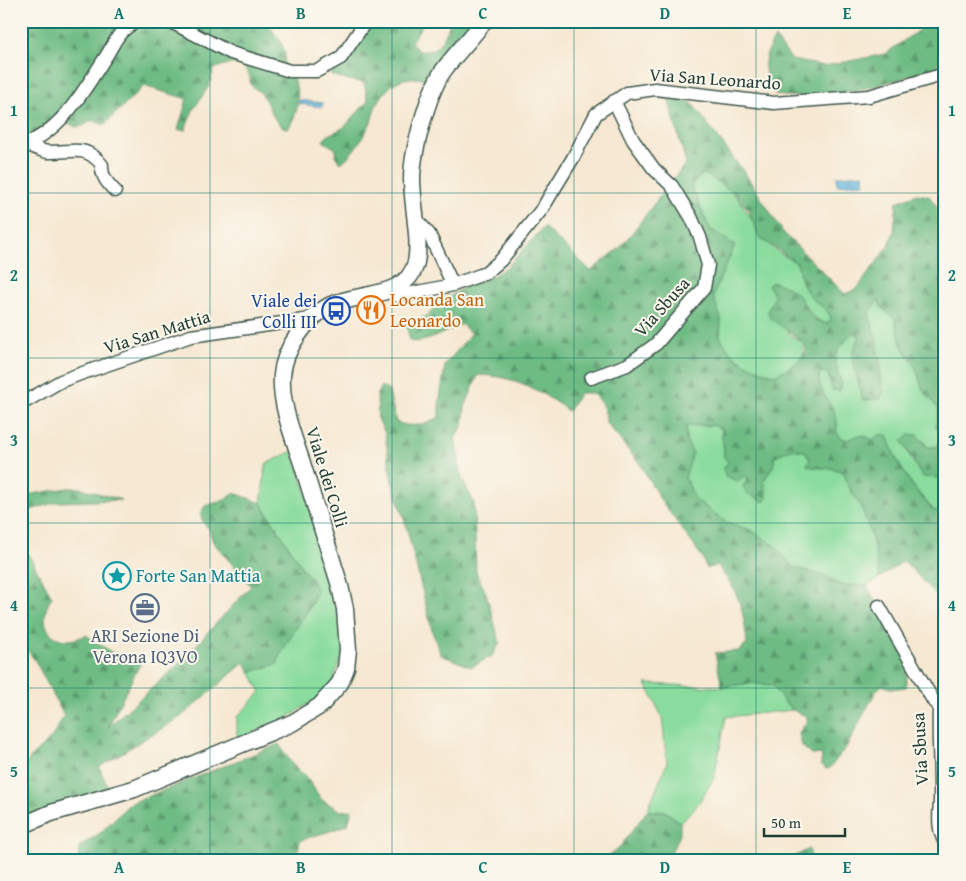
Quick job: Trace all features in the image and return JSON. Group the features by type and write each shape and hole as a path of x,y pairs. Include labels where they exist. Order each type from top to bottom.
{"street":[{"path":"23,145 58,124 82,93 121,30 137,21"},
{"path":"169,21 231,54 290,71 317,71 341,58 366,21"},
{"name":"Viale dei Colli","path":"21,826 51,813 121,794 292,723 320,706 340,683 346,668 348,650 345,609 340,586 293,436 283,398 282,374 290,346 310,320 330,305 386,291 400,284 410,275 416,263 412,178 422,122 442,73 484,21"},
{"name":"Via San Leonardo","path":"386,291 398,296 453,285 486,273 501,260 542,209 573,158 596,114 627,93 655,89 774,103 869,96 945,74"},
{"name":"Via Sbusa","path":"591,378 627,365 656,344 704,288 708,265 700,237 690,217 672,186 654,169 633,140 614,101"},
{"path":"23,145 46,152 84,151 95,156 102,165 101,171 108,184 115,191"},
{"path":"414,216 428,234 453,285"},
{"name":"Via San Mattia","path":"21,404 80,374 192,336 310,320"},
{"name":"Via Sbusa","path":"879,606 901,640 939,708 940,794 938,822 939,832 945,843"}],"green space":[{"path":"21,21 265,21 280,40 285,54 284,64 296,88 298,104 293,121 288,129 282,127 275,119 264,97 251,85 247,71 239,65 230,64 214,69 209,86 193,110 185,130 178,130 187,99 144,86 104,125 92,120 83,126 76,127 62,123 54,125 40,132 21,146"},
{"path":"368,21 425,21 411,42 418,51 425,51 431,50 440,44 451,21 477,21 432,82 415,78 407,79 394,84 388,89 376,106 371,122 362,139 350,155 341,163 335,156 336,149 323,141 328,135 343,128 368,101 364,83 342,79 330,74"},
{"path":"932,21 945,21 945,65 883,84 819,96 775,95 768,80 765,60 775,38 792,60 825,66 885,54"},
{"path":"668,98 691,102 744,172 783,232 845,294 857,289 889,245 894,231 897,202 917,194 929,196 945,217 945,330 941,339 945,342 945,481 940,478 923,477 902,441 908,435 917,435 927,447 936,447 941,441 941,432 936,426 939,409 923,390 915,366 901,344 895,319 882,308 878,299 869,314 878,344 877,352 880,359 879,376 884,392 880,399 863,400 852,360 853,351 860,336 853,332 836,356 836,367 842,383 840,391 832,390 828,373 820,372 819,380 824,395 835,415 836,431 841,438 849,440 860,436 872,440 879,435 887,435 900,466 912,485 934,511 943,510 945,605 904,561 879,578 868,526 862,509 847,483 845,474 836,469 817,468 807,465 810,459 805,451 791,449 775,456 773,466 764,480 767,497 764,502 747,493 743,486 747,481 744,476 738,481 725,476 724,468 728,462 724,457 722,429 713,425 686,426 686,441 693,453 685,478 696,500 726,522 751,530 775,546 793,567 825,576 841,585 867,586 908,662 906,687 892,689 882,685 876,691 847,746 830,768 825,769 821,765 822,754 812,755 802,746 799,733 808,720 805,715 794,711 772,685 750,683 722,687 715,653 739,651 747,644 743,615 736,595 718,565 706,569 703,558 660,499 640,464 606,423 606,414 603,407 592,393 580,393 568,411 547,396 526,385 504,378 478,375 465,407 463,426 455,438 462,479 474,503 476,572 486,593 500,643 492,656 471,667 441,655 433,634 406,525 391,478 385,433 378,419 377,394 381,386 389,391 396,422 413,425 434,420 439,417 445,365 471,334 462,324 429,339 416,342 410,341 407,327 414,321 427,316 438,304 464,287 493,276 508,266 544,227 591,271 621,247 686,163","holes":["704,173 732,191 748,209 759,237 797,263 804,287 813,299 826,310 831,319 827,324 821,322 813,316 799,296 793,291 773,282 768,285 775,296 768,311 770,318 801,340 806,348 802,358 775,375 743,362 731,352 720,337 721,319 713,296 735,245 710,229 691,187 697,178"]},
{"path":"704,173 717,180 735,196 774,249 797,263 804,287 813,299 830,315 831,319 827,324 821,322 809,313 798,295 775,296 768,311 793,337 803,342 804,349 803,354 796,363 775,375 743,362 731,352 720,337 721,319 713,296 735,245 710,229 691,186"},
{"path":"877,299 882,308 895,319 901,344 915,366 923,390 939,409 936,426 941,432 941,441 936,447 927,447 923,440 906,449 918,471 945,481 945,517 943,510 935,511 913,485 900,466 887,435 872,440 864,435 849,440 841,439 836,431 835,415 821,387 819,380 820,371 828,373 829,381 842,383 835,361 841,345 852,332 860,336 853,351 863,399 880,399 882,391 881,367 869,314"},
{"path":"713,425 722,429 724,457 767,497 764,480 773,466 775,456 791,449 805,451 810,460 807,465 817,468 836,469 845,474 847,483 862,509 868,526 879,578 867,586 841,585 825,576 792,567 775,546 751,530 726,522 696,500 685,478 692,453 686,441 686,426"},
{"path":"293,451 341,603 345,647 330,690 284,720 237,740 237,717 261,692 250,672 277,664 280,654 313,601 311,577 304,571 261,503 266,464"},
{"path":"68,488 81,488 121,500 57,502 21,513 21,496"},
{"path":"235,493 261,503 304,571 311,577 317,591 277,664 250,672 245,662 182,716 99,767 109,790 21,818 21,771 32,756 52,737 64,716 36,662 21,641 21,541 52,597 45,617 46,626 50,633 57,638 65,640 86,635 113,653 142,660 108,727 175,668 251,586 213,542 209,529 203,522 200,514 205,506 225,500"},
{"path":"750,683 772,685 784,702 793,710 726,717 714,778 696,807 680,822 665,811 647,811 667,763 662,717 646,684 722,687"},
{"path":"279,744 292,764 306,777 322,800 341,811 352,810 348,824 300,841 296,860 78,860 79,847 100,833 129,804"},
{"path":"647,811 665,811 680,822 680,835 667,860 604,860 620,847"},
{"path":"809,849 812,860 788,860"}],"water":[{"path":"299,100 323,103 322,107 299,104"},
{"path":"863,174 864,183 837,185 837,176"}],"place":[{"name":"Locanda San Leonardo","path":"371,310"},
{"name":"Viale dei Colli III","path":"336,311"},
{"name":"Forte San Mattia","path":"117,576"},
{"name":"ARI Sezione Di Verona IQ3VO","path":"145,608"}]}
